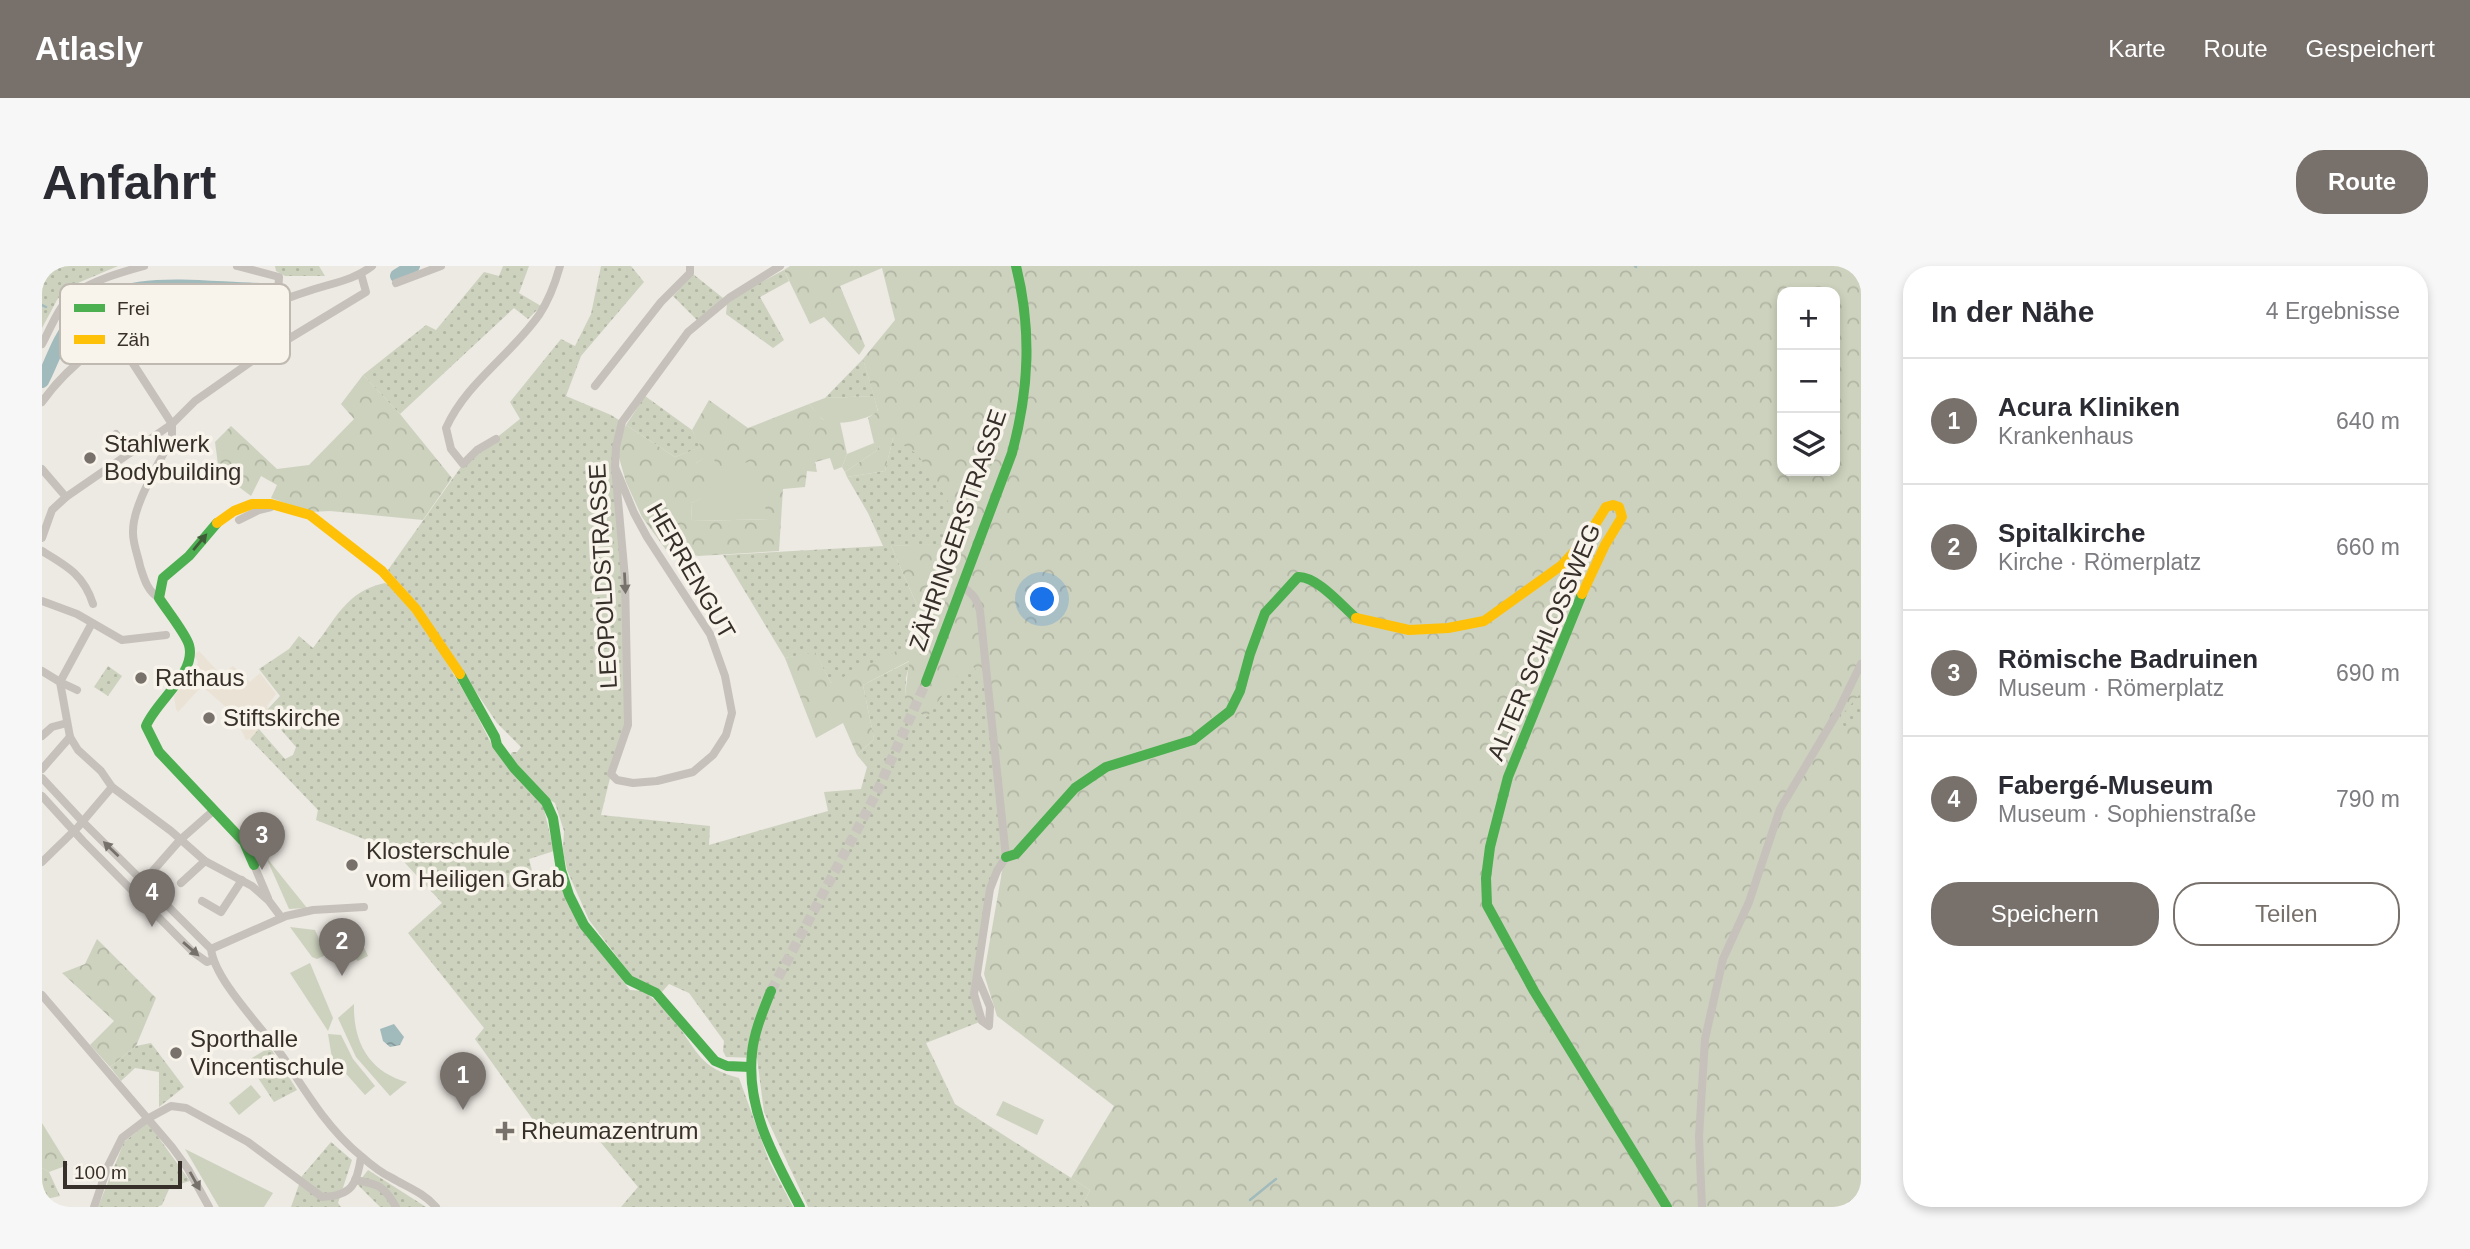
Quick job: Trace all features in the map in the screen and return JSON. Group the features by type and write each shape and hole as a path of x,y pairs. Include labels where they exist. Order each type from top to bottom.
{"street":[{"path":"95,284 144,266"},
{"path":"237,266 269,270 279,277 279,284"},
{"path":"290,298 361,274 372,266"},
{"path":"396,284 441,266"},
{"path":"496,439 477,450 463,464 450,449 446,428 449,420 490,369 538,317 554,288 560,266"},
{"path":"595,386 661,302 690,273 690,266"},
{"name":"LEOPOLDSTRASSE","path":"617,780 611,774 628,726 629,690 625,578 615,467 622,422 688,332 729,298 780,266"},
{"name":"ZÄHRINGERSTRASSE","path":"926,682 1012,453 1025,401 1029,366 1028,331 1024,296 1016,266"},
{"path":"290,338 366,292 361,274"},
{"path":"42,344 60,310"},
{"path":"42,402 77,364"},
{"path":"132,364 172,424 172,436 142,499 134,521 133,535 144,579 152,594 160,596"},
{"path":"42,538 52,510 66,497 172,424 195,401 249,364"},
{"path":"116,434 130,453"},
{"name":"HERRENGUT","path":"615,467 642,527 710,634 725,676 732,713 726,734 713,755 693,772 657,781 633,783 617,780"},
{"path":"42,469 66,497"},
{"path":"281,918 269,901 244,842 159,752 146,726 151,715 184,674 189,662 189,645 160,596 163,578 188,556 214,525 234,511 252,504 277,506 310,515 382,570 410,601 471,691 497,745 514,768 546,802 553,818 565,883 584,925 629,980 656,993 715,1061 727,1066 750,1067"},
{"path":"239,520 259,510 277,506"},
{"name":"ALTER SCHLOSSWEG","path":"1006,857 1016,854 1075,788 1106,767 1193,740 1230,711 1240,691 1265,613 1298,577 1314,581 1356,618 1409,630 1448,628 1484,621 1562,565 1586,540 1606,507 1619,507 1622,517 1605,545 1581,597 1508,776 1490,848 1486,878 1488,905 1534,990 1667,1207"},
{"path":"42,551 67,566 84,582 93,604"},
{"path":"963,587 978,601 1006,857 990,889 974,994 982,1021 989,1026 990,1007 977,976"},
{"path":"42,601 77,614 122,640 166,635"},
{"path":"92,623 60,682 70,737 78,750 101,771 112,788 205,861 252,886 269,901"},
{"path":"1702,1207 1699,1138 1705,1039 1723,959 1749,901 1780,809 1836,715 1861,664"},
{"path":"42,671 78,690"},
{"path":"42,736 52,727 67,723"},
{"path":"42,769 70,737"},
{"path":"42,778 211,949 213,960 227,983 286,1061 310,1100 343,1140 388,1177 414,1189 436,1207"},
{"path":"42,862 83,822 112,788"},
{"path":"42,796 193,952 207,962 213,960"},
{"path":"144,881 180,840 213,811"},
{"path":"181,883 205,861"},
{"path":"252,886 258,877"},
{"path":"202,901 221,912 242,880"},
{"path":"211,949 281,918 313,910 364,907"},
{"path":"771,991 756,1024 750,1067 752,1098 760,1128 800,1207"},
{"path":"42,995 188,1169 209,1207"},
{"path":"94,1207 108,1166 122,1138 147,1119 171,1106 186,1108 248,1142 322,1197 340,1196 347,1192 355,1180 361,1157"},
{"path":"355,1180 377,1184 388,1193 396,1207"}],"green space":[{"path":"42,266 118,266 75,284 60,284 60,296 42,328"},
{"path":"275,266 319,266 325,276 285,276 276,271"},
{"path":"503,266 529,266 519,293 541,306 528,319 514,308 400,414 363,375 426,325 436,330 484,272 499,276"},
{"path":"601,266 631,266 644,282 581,356 566,396 622,422 616,447 625,578 628,725 611,774 601,815 710,826 709,845 828,811 824,792 861,789 867,767 857,755 874,739 863,685 910,661 905,706 927,717 955,678 971,664 983,678 1004,850 997,871 974,994 982,1021 926,1043 955,1104 1090,1190 1082,1207 808,1207 764,1112 757,1058 726,1057 723,1051 724,1041 689,993 669,984 661,993 634,979 589,920 567,870 563,849 564,831 555,803 510,756 521,747 497,723 413,599 388,570 463,464 520,419 510,402 561,339 575,346 591,314"},
{"path":"790,266 1861,266 1861,1207 1082,1207 1090,1190 1071,1178 1114,1106 997,1016 984,974 1006,849 927,717 904,706 909,661 863,685 874,739 857,755 843,723 816,738 785,658 815,651 831,683 920,612 891,546 954,543 953,509 893,438 885,471 847,477 845,472 880,446 874,443 868,418 878,411 863,359 895,320 882,268 840,286 865,346 859,355 824,317 810,324 784,270"},
{"path":"784,270 789,281 760,297 784,340 773,348 726,314 727,304"},
{"path":"693,274 723,298 699,322 673,296"},
{"path":"863,359 874,396 825,398"},
{"path":"363,375 400,414 452,478 423,520 330,511 310,512 271,498 277,485 261,476 251,496 219,472 215,442 231,426 277,469 309,465 354,419 341,404"},
{"path":"645,396 692,430 701,447 675,457 626,425"},
{"path":"874,396 878,412 850,422 827,421 809,404 825,398"},
{"path":"709,400 748,428 809,404 822,419 840,422 847,454 842,467 834,470 830,458 815,462 817,472 807,471 805,487 783,489 779,551 698,556 677,551 669,554 642,517 626,482 616,447 626,425 675,457 700,447 692,430","holes":["712,453 719,474 750,461 769,519 692,521 691,503 703,498 707,480 696,463"]},
{"path":"893,438 918,455 953,509 954,544 891,546 920,612 913,643 831,683 815,652 785,658 723,555 883,546 847,477 885,471"},
{"path":"874,443 881,445 845,472 842,467 847,454"},
{"path":"712,452 750,460 770,519 692,521 691,503 702,498 696,463"},
{"path":"385,583 394,588 434,641 493,747 543,805 554,851 529,859 536,886 559,878 580,926 630,990 645,991 673,1020 708,1064 739,1078 769,1161 793,1207 621,1207 638,1187 597,1138 567,1132 544,1135 475,1039 484,1028 408,933 442,903 394,851 316,820 318,810 250,739 258,728 285,759 293,755 296,747 267,710 280,696 259,669 289,649 299,636 313,648 351,599"},
{"path":"108,666 122,676 108,696 94,687"},
{"path":"1861,693 1861,717 1845,729 1840,717"},
{"path":"266,857 307,908 289,909"},
{"path":"290,927 315,930 319,939 327,943 328,954 317,959 312,957"},
{"path":"339,937 353,943 362,943 368,956 358,961 341,948 332,952 331,943"},
{"path":"97,939 156,998 136,1046 110,1067 90,1045 114,1021 62,973 85,964"},
{"path":"310,963 333,1018 328,1031 290,973"},
{"path":"354,1004 357,1031 366,1054 383,1071 407,1082 390,1096 356,1057 338,1018"},
{"path":"328,1034 341,1035 353,1059 375,1086 365,1095 332,1058"},
{"path":"151,1043 184,1087 159,1107 159,1072 135,1068 121,1081 110,1067 136,1046"},
{"path":"270,1047 297,1090 274,1102 247,1061"},
{"path":"251,1085 261,1097 239,1115 229,1103"},
{"path":"1003,1101 1044,1120 1037,1135 996,1115"},
{"path":"42,1123 68,1165 49,1172 42,1168"},
{"path":"148,1123 190,1181 170,1187 162,1205 157,1207 98,1207 124,1142"},
{"path":"331,1142 352,1160 338,1203 341,1207 291,1207 302,1176"},
{"path":"185,1149 273,1193 264,1207 219,1207"},
{"path":"42,1168 49,1172 60,1196 42,1200"},
{"path":"368,1170 426,1207 380,1207 357,1184"}],"shaded area":[{"path":"199,651 221,675 233,666 250,682 260,673 276,694 267,706 270,717 250,739 246,740 234,714 202,686 178,712 176,709 174,696 195,671 198,662 194,655"}],"water":[{"path":"394,1024 404,1037 400,1045 390,1047 383,1041 380,1029"}],"waterway":[{"path":"397,276 413,266"},
{"path":"42,305 46,307"},
{"path":"42,381 60,342"},
{"path":"1250,1200 1276,1179"}],"tunnel":[{"path":"771,991 876,794 926,682"}],"traffic: fast":[{"path":"926,682 1012,453 1018,430 1025,383 1026,337 1025,313 1016,266"},
{"path":"217,523 189,556 163,578 159,598 187,640 190,655 182,676 146,726 159,752 244,842 254,865"},
{"path":"1006,857 1016,854 1075,788 1106,767 1193,740 1230,711 1240,691 1265,613 1298,577 1321,586 1356,618"},
{"path":"1582,594 1508,777 1490,847 1486,878 1487,905 1534,991 1667,1207"},
{"path":"460,674 497,745 514,768 546,802 553,818 561,870 569,895 584,925 629,980 656,993 715,1061 727,1066 750,1067"},
{"path":"771,991 753,1045 753,1094 764,1133 800,1207"}],"traffic: slow":[{"path":"217,523 234,511 252,504 271,504 310,515 382,571 416,609 460,674"},
{"path":"1356,618 1409,630 1448,628 1484,621 1562,565 1586,539 1606,507 1619,507 1622,517 1605,545 1582,594"}],"place":[{"name":"Stahlwerk Bodybuilding","path":"90,458"},
{"name":"Rathaus","path":"141,678"},
{"name":"Stiftskirche","path":"209,718"},
{"name":"Klosterschule vom Heiligen Grab","path":"352,865"},
{"name":"Römische Badruinen","path":"262,870"},
{"name":"Fabergé-Museum","path":"152,927"},
{"name":"Spitalkirche","path":"342,976"},
{"name":"Sporthalle Vincentischule","path":"176,1053"},
{"name":"Acura Kliniken","path":"463,1110"},
{"name":"Rheumazentrum","path":"505,1131"}]}
